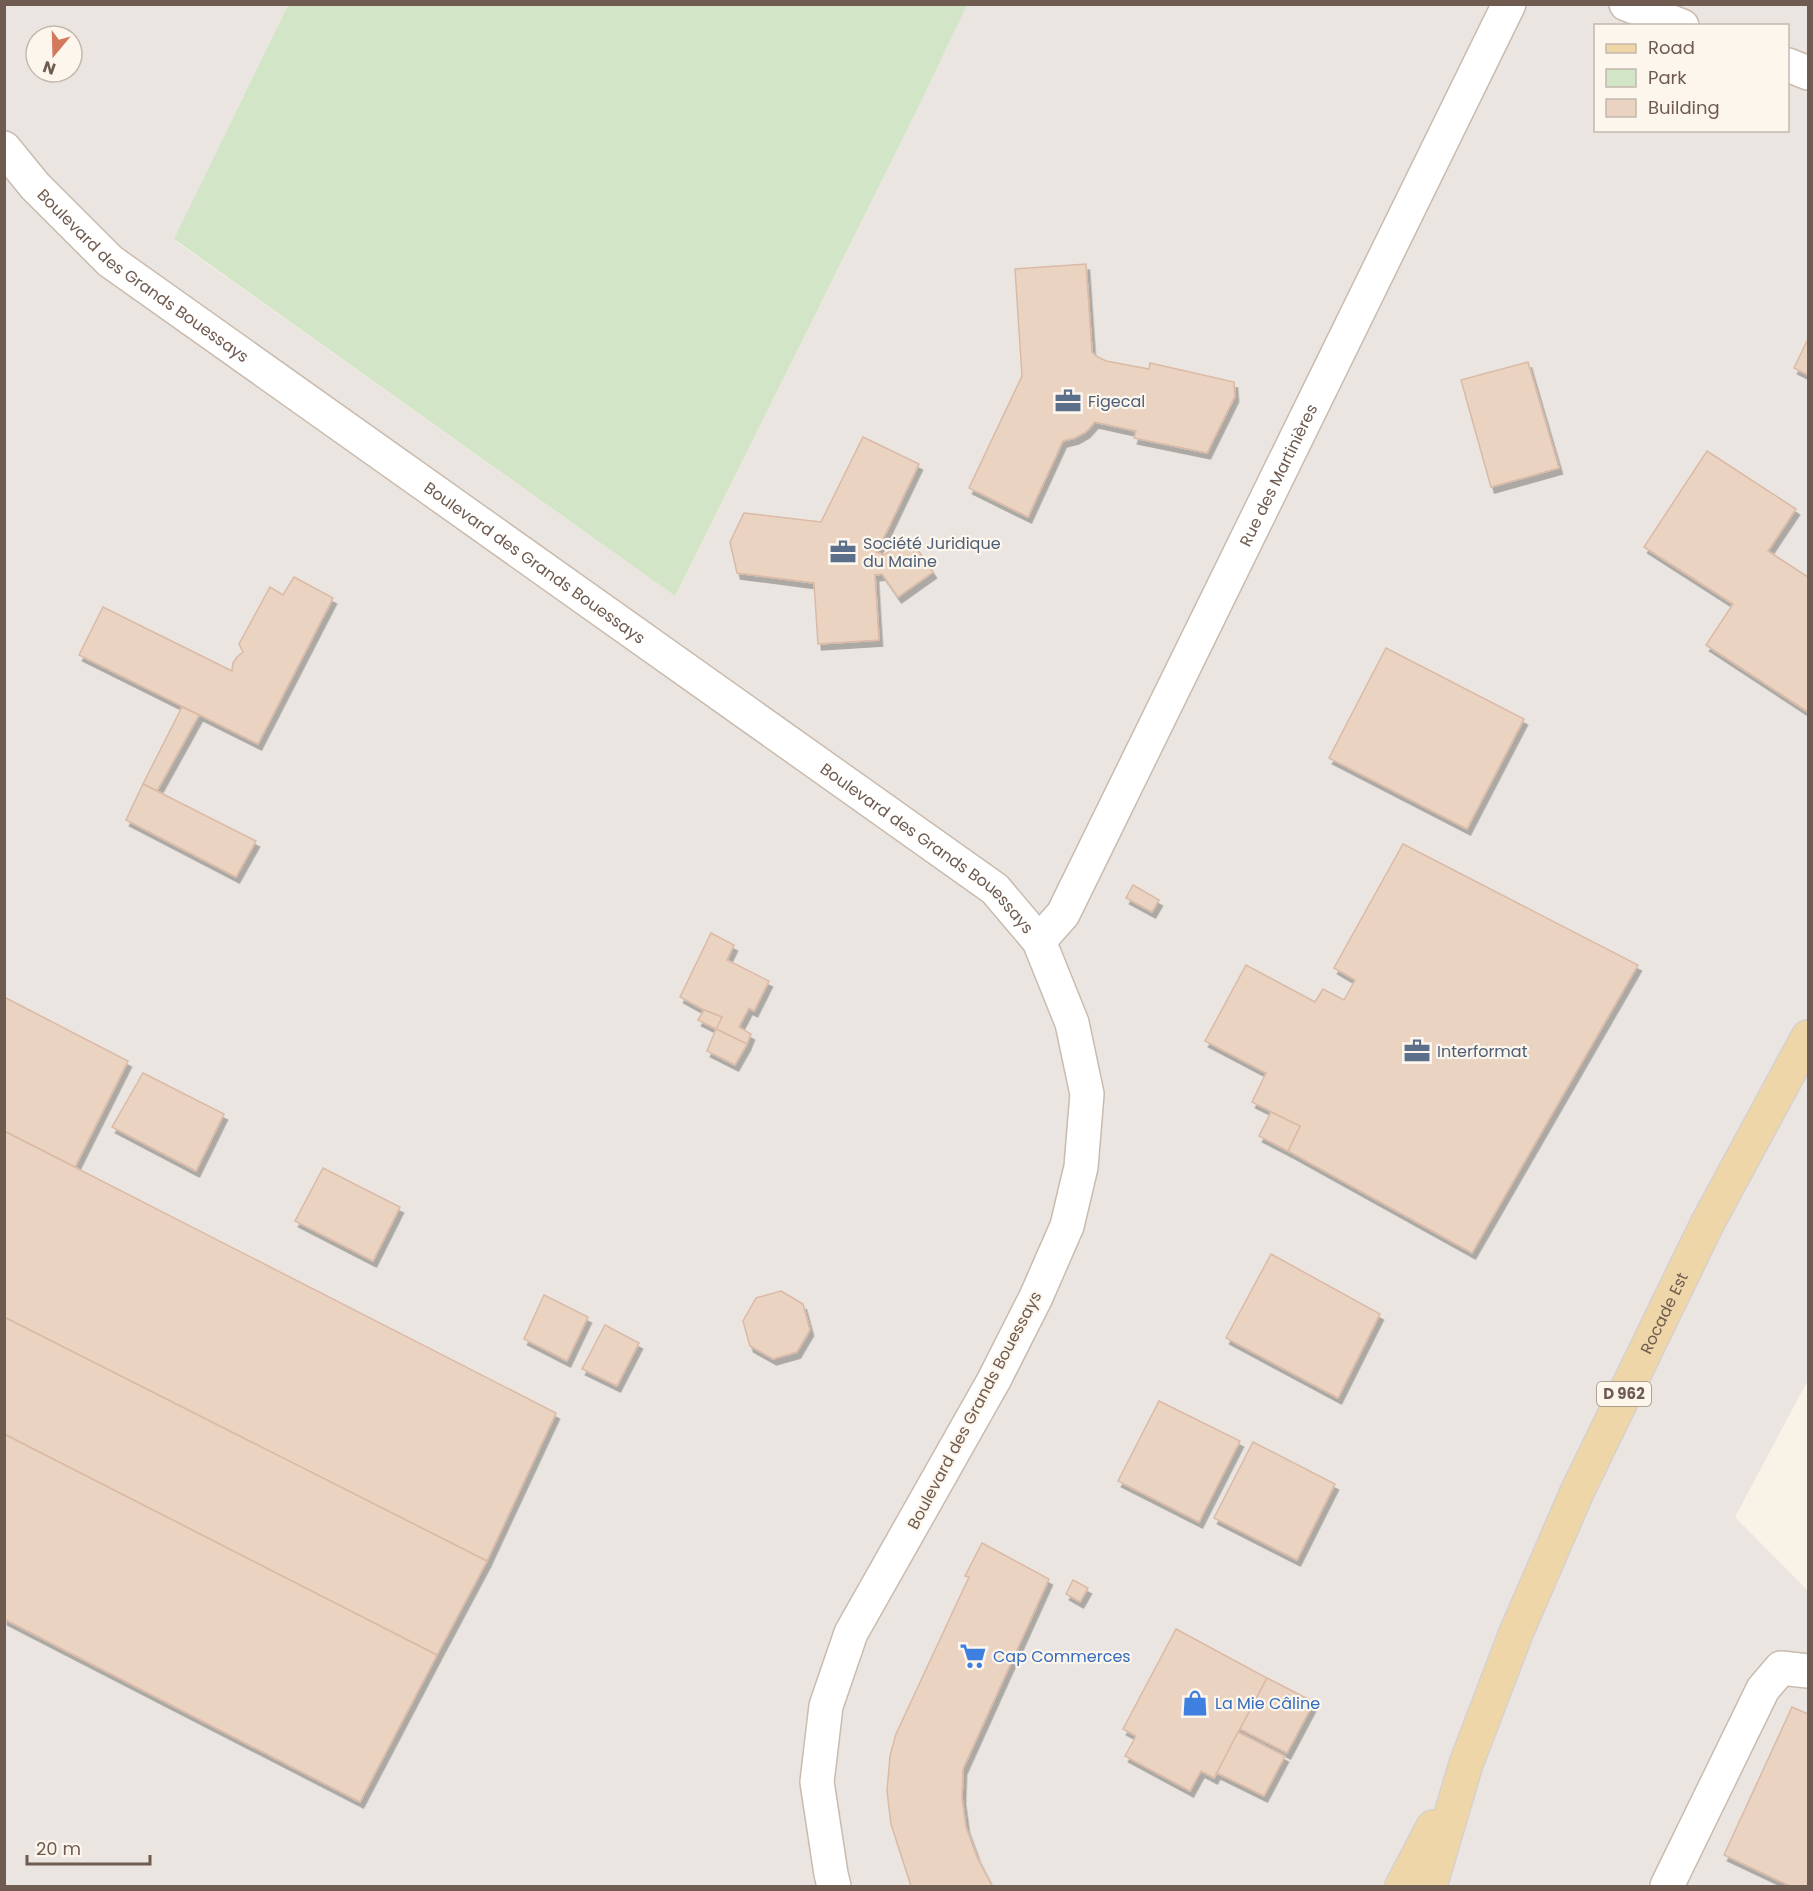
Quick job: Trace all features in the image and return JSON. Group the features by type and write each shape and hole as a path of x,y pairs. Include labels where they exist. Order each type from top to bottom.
{"main road":[{"name":"Rocade Est","path":"1466,1764 1516,1633 1577,1492 1707,1224 1809,1036"},
{"name":"D 962","path":"1402,1887 1466,1764"},
{"name":"D 962","path":"1430,1887 1466,1764"}],"street":[{"name":"Rue des Martinières","path":"1039,941 1063,914 1509,4"},
{"path":"1626,4 1677,24"},
{"path":"1789,65 1809,73"},
{"name":"Boulevard des Grands Bouessays","path":"4,148 34,186 110,261 995,889 1039,941 1072,1023 1087,1094 1081,1167 1067,1226 1036,1297 994,1380 851,1633 826,1706 817,1782 834,1887"},
{"path":"1667,1887 1763,1689 1781,1668 1809,1671"}],"shaded area":[{"path":"5,5 288,5 174,240 675,596 967,5 1808,5 1808,1380 1735,1517 1808,1591 1808,1886 5,1886"}],"green space":[{"path":"288,5 967,5 675,596 174,239"}],"building":[{"path":"1086,264 1092,352 1096,356 1106,361 1149,369 1150,363 1234,382 1235,396 1207,453 1134,438 1136,431 1095,422 1086,432 1063,441 1028,517 969,488 1022,376 1015,269"},
{"path":"1808,339 1808,375 1794,368"},
{"path":"1528,362 1559,468 1491,487 1461,380"},
{"path":"863,437 919,464 877,552 884,555 909,537 933,572 898,597 882,574 875,575 879,640 818,644 814,583 737,573 730,542 744,513 821,522"},
{"path":"1707,451 1796,509 1768,551 1808,577 1808,712 1706,645 1733,604 1644,547"},
{"path":"294,577 333,598 258,744 79,655 103,607 232,671 233,663 243,652 239,644 270,587 283,595"},
{"path":"1386,648 1524,719 1467,829 1329,758"},
{"path":"182,707 199,715 157,791 143,784"},
{"path":"143,784 256,841 236,877 126,820"},
{"path":"1403,844 1638,965 1472,1253 1288,1151 1300,1126 1252,1102 1266,1073 1205,1041 1246,965 1315,1002 1323,989 1344,1000 1355,980 1334,968"},
{"path":"1133,885 1159,900 1152,912 1126,898"},
{"path":"711,933 734,945 727,960 769,981 754,1011 749,1008 739,1027 751,1034 747,1044 716,1029 722,1017 680,997"},
{"path":"4,997 128,1061 75,1167 4,1131"},
{"path":"704,1010 722,1017 716,1029 698,1020"},
{"path":"716,1029 747,1044 735,1065 707,1051"},
{"path":"143,1073 224,1114 196,1171 112,1127"},
{"path":"1271,1112 1300,1126 1288,1151 1259,1136"},
{"path":"4,1131 556,1413 487,1561 4,1317"},
{"path":"323,1168 400,1207 373,1261 295,1221"},
{"path":"1271,1254 1380,1314 1338,1398 1226,1338"},
{"path":"781,1291 803,1304 810,1330 797,1352 773,1359 750,1346 743,1321 756,1298"},
{"path":"544,1295 588,1317 567,1361 524,1339"},
{"path":"4,1317 487,1561 437,1655 4,1434"},
{"path":"605,1325 639,1343 617,1386 582,1369"},
{"path":"1159,1401 1240,1441 1199,1522 1118,1481"},
{"path":"4,1434 437,1655 360,1802 4,1619"},
{"path":"1253,1442 1335,1484 1297,1560 1214,1518"},
{"name":"Cap Commerces","path":"982,1543 1049,1579 963,1769 962,1798 966,1827 977,1857 992,1886 911,1886 891,1824 887,1791 890,1756 896,1734 969,1577 965,1576"},
{"path":"1073,1580 1088,1588 1080,1602 1066,1594"},
{"name":"La Mie Câline","path":"1176,1629 1267,1678 1214,1778 1201,1771 1190,1791 1125,1756 1136,1736 1123,1729"},
{"path":"1267,1678 1314,1702 1287,1753 1240,1729"},
{"path":"1792,1707 1808,1714 1808,1886 1790,1886 1724,1855"},
{"path":"1238,1732 1285,1756 1264,1796 1217,1773"}],"place":[{"name":"Figecal","path":"1068,401"},
{"name":"Société Juridique du Maine","path":"843,552"},
{"name":"Interformat","path":"1417,1051"},
{"name":"Cap Commerces","path":"973,1656"},
{"name":"La Mie Câline","path":"1195,1703"}]}
